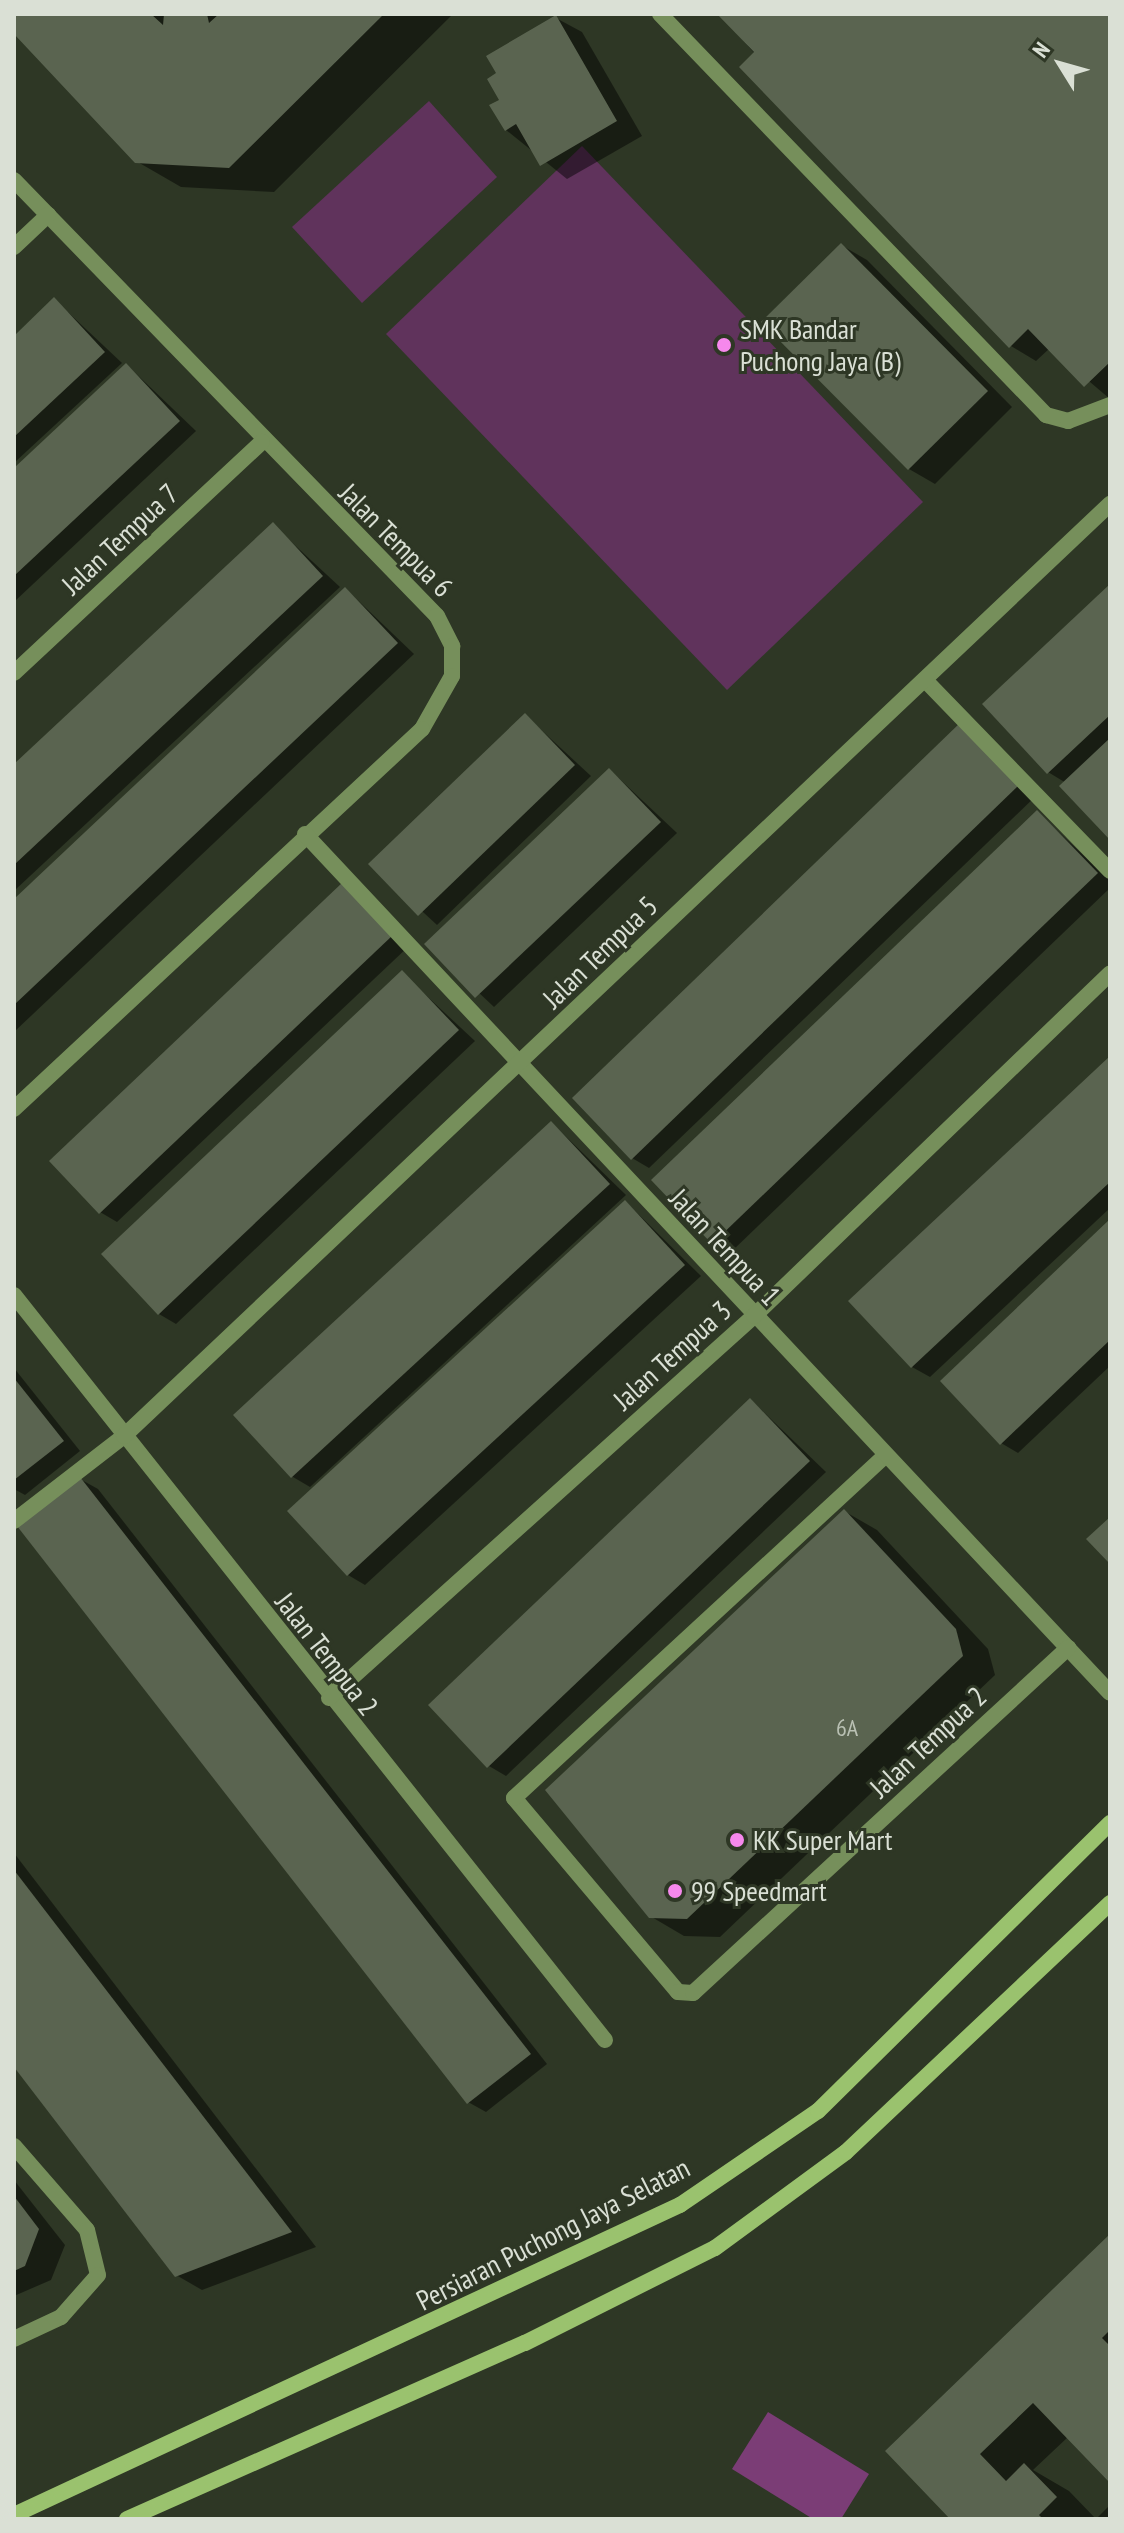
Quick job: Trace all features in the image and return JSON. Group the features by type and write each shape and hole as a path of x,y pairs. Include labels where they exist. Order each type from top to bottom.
{"main road":[{"name":"Persiaran Puchong Jaya Selatan","path":"14,2515 680,2205 818,2111 1110,1823"},
{"path":"127,2519 525,2343 715,2248 846,2152 1110,1903"}],"street":[{"path":"660,14 1046,415 1068,421 1110,405"},
{"name":"Jalan Tempua 6","path":"14,180 151,315 262,442 437,616 452,646 452,676 422,729 305,834 14,1109"},
{"path":"14,247 48,215"},
{"name":"Jalan Tempua 7","path":"14,673 262,442"},
{"name":"Jalan Tempua 5","path":"14,1521 124,1436 1110,504"},
{"path":"925,680 1110,871"},
{"name":"Jalan Tempua 1","path":"305,834 1110,1693"},
{"name":"Jalan Tempua 3","path":"329,1698 754,1316 1110,973"},
{"name":"Jalan Tempua 2","path":"14,1295 329,1698 605,2040"},
{"name":"Jalan Tempua 2","path":"886,1455 514,1798 678,1992 693,1993 1068,1648"},
{"path":"14,2146 87,2230 98,2275 61,2317 14,2339"}],"shaded area":[{"path":"429,101 497,177 362,303 292,227"},
{"path":"582,146 923,502 727,690 386,334"},
{"path":"768,2412 869,2474 841,2519 813,2519 732,2469"}],"building":[{"path":"14,14 151,14 163,25 164,14 207,14 209,23 219,14 384,14 229,168 135,163 14,34"},
{"path":"717,14 1110,14 1110,362 1084,387 1028,329 1009,348 739,67 754,52"},
{"path":"556,15 617,121 540,166 516,124 505,131 489,105 499,100 487,79 496,73 486,56"},
{"path":"841,243 988,391 908,470 761,322"},
{"path":"54,297 105,352 14,437 14,336"},
{"path":"126,363 180,421 14,576 14,468"},
{"path":"273,522 323,576 14,865 14,764"},
{"path":"1110,584 1110,715 1047,774 982,704"},
{"path":"345,587 398,643 14,1005 14,899"},
{"path":"525,713 575,765 418,916 368,864"},
{"path":"962,721 1021,783 631,1160 572,1098"},
{"path":"1110,738 1110,840 1059,786"},
{"path":"609,768 661,822 475,998 424,944"},
{"path":"1037,810 1098,873 712,1244 651,1180"},
{"path":"343,882 393,935 99,1214 49,1161"},
{"path":"402,970 459,1030 158,1315 101,1254"},
{"path":"1110,1056 1110,1182 911,1368 848,1301"},
{"path":"551,1121 610,1184 291,1478 233,1415"},
{"path":"625,1200 685,1265 347,1576 287,1511"},
{"path":"1110,1219 1110,1340 1000,1445 940,1381"},
{"path":"14,1378 64,1441 14,1480"},
{"path":"750,1398 810,1461 487,1768 428,1705"},
{"path":"80,1477 531,2054 467,2104 17,1526"},
{"path":"844,1509 956,1629 963,1656 687,1919 649,1918 545,1790"},
{"path":"1110,1517 1110,1564 1086,1539"},
{"path":"14,1870 292,2232 175,2277 14,2067"},
{"path":"14,2196 39,2229 25,2266 14,2271"},
{"path":"1110,2234 1110,2330 1102,2338 1110,2346 1110,2483 1033,2403 980,2454 1006,2481 1024,2463 1057,2497 1039,2515 1043,2519 950,2519 885,2451"}],"place":[{"name":"SMK Bandar Puchong Jaya (B)","path":"724,345"},
{"name":"KK Super Mart","path":"737,1840"},
{"name":"99 Speedmart","path":"675,1891"}]}
